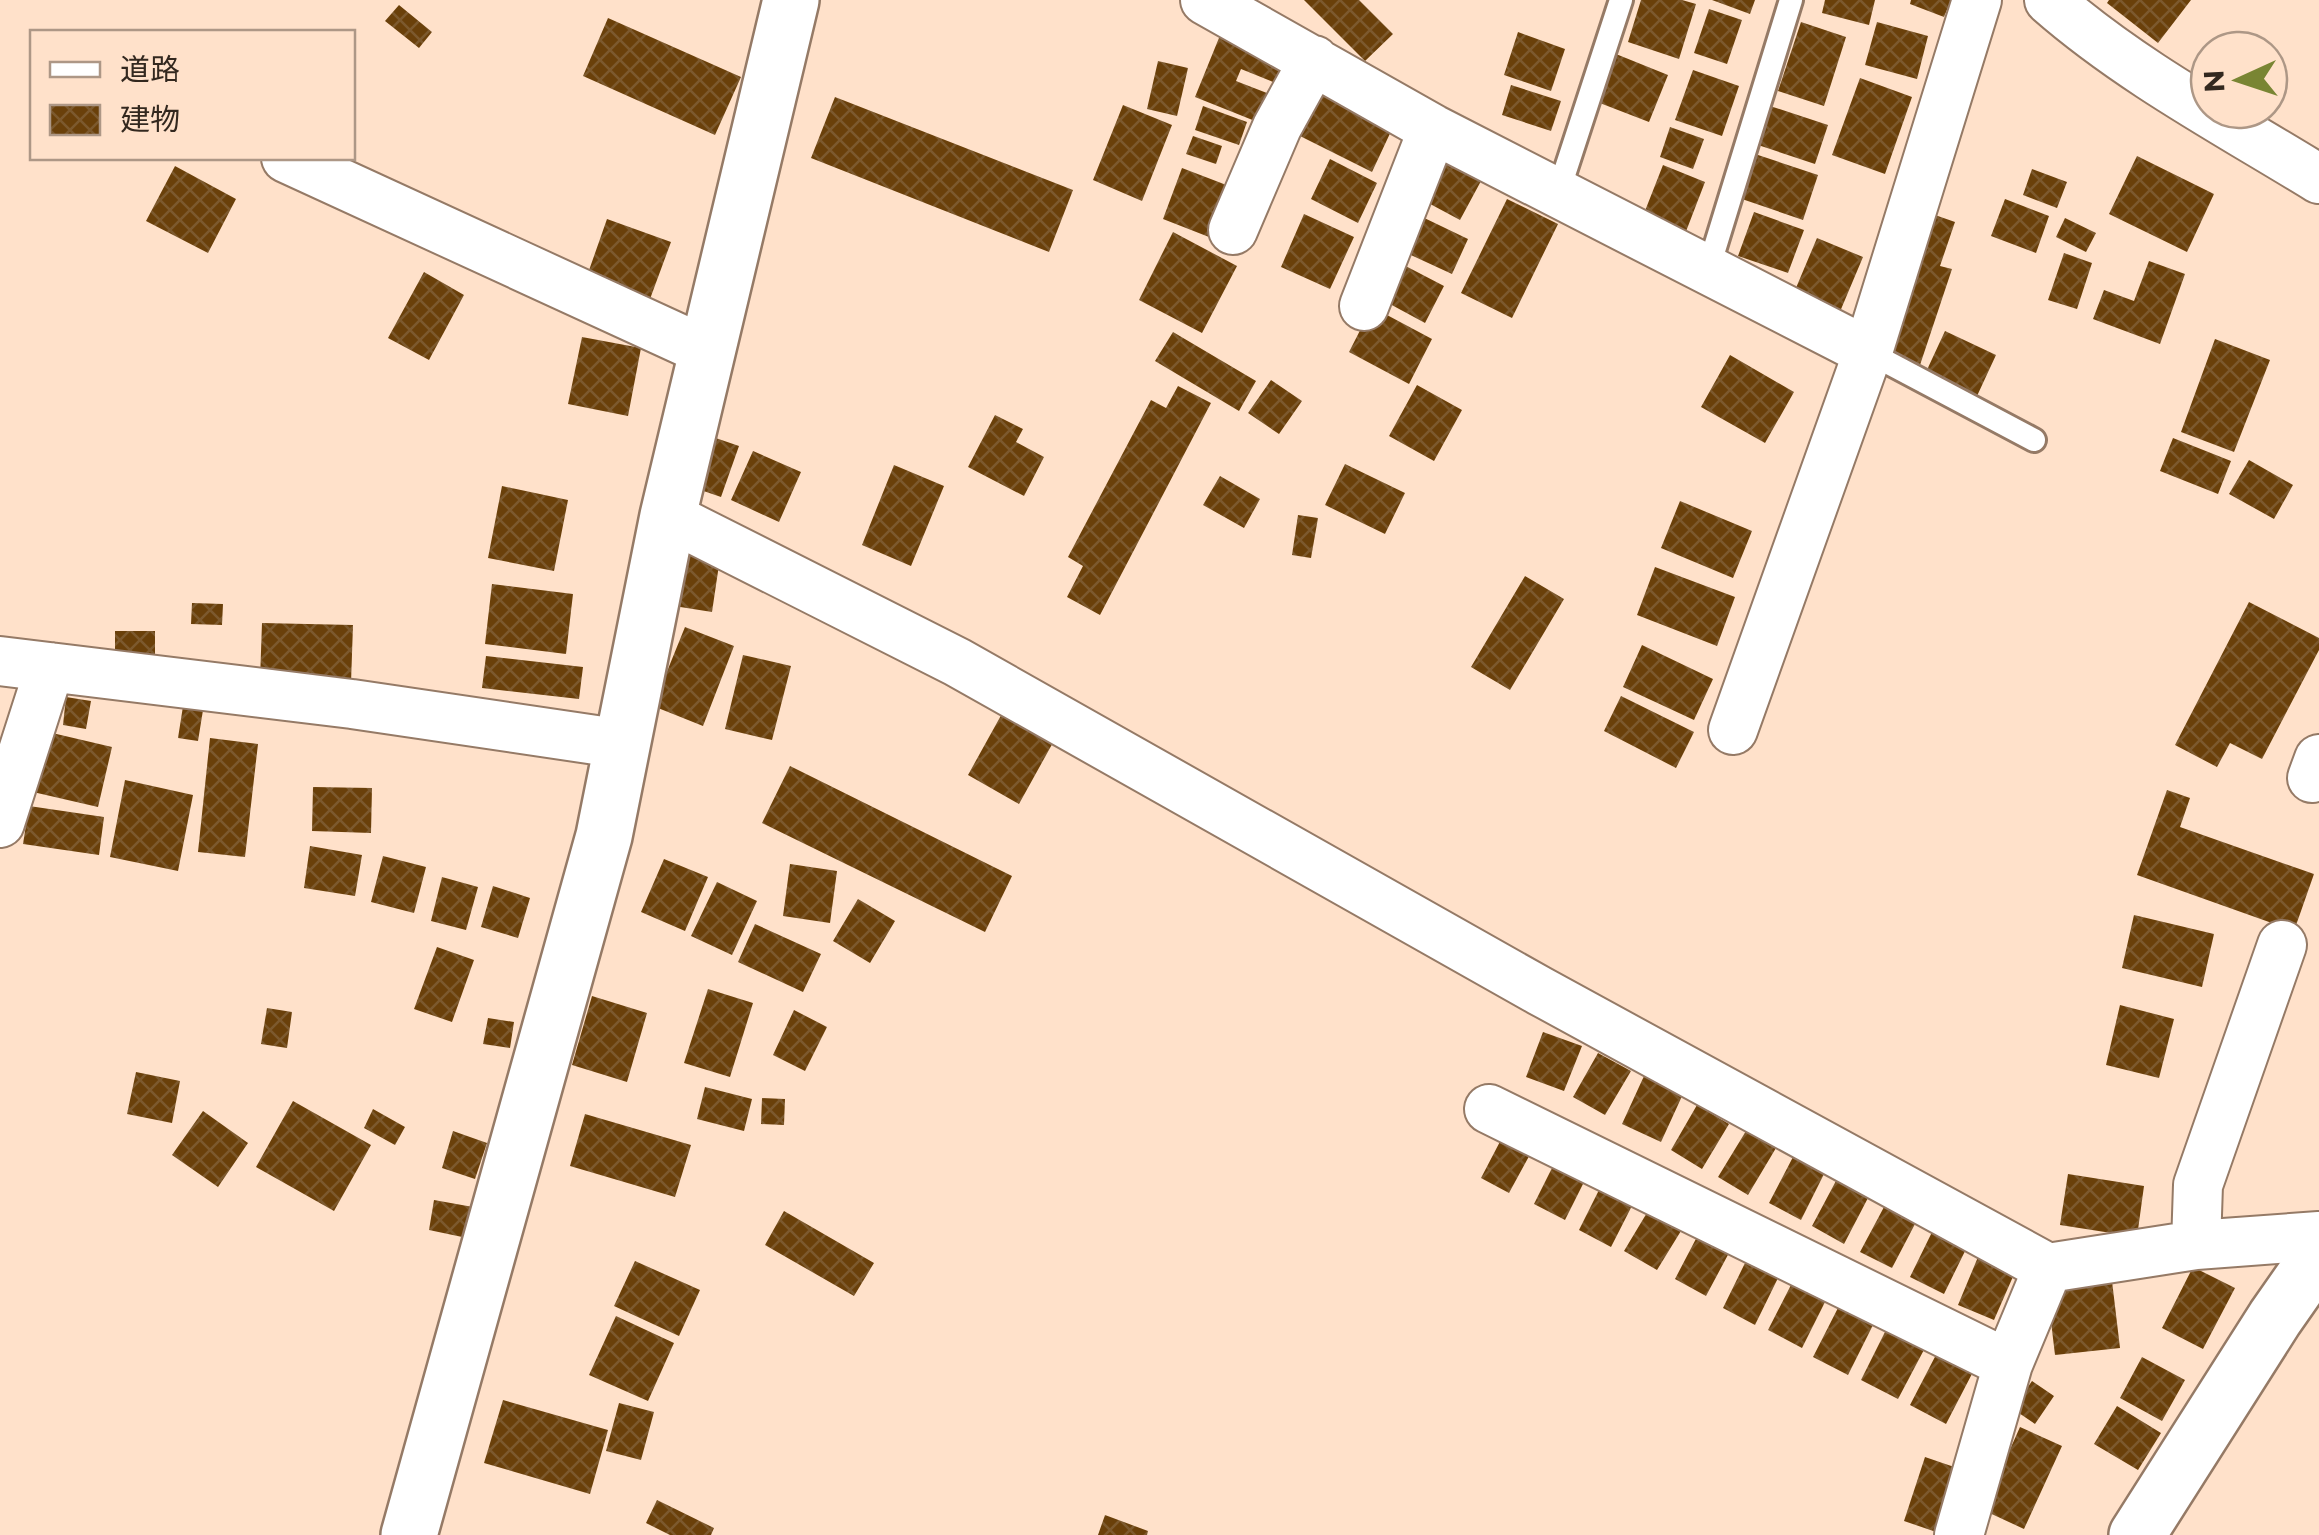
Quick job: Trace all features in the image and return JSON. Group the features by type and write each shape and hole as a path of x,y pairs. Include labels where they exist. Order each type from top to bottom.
{"street":[{"path":"409,1535 604,836 668,516 791,0"},
{"path":"1205,0 1433,129 1868,352"},
{"path":"1733,730 1868,352 1977,0"},
{"path":"2049,0 2149,74 2319,178"},
{"path":"1233,230 1278,127 1314,60"},
{"path":"1364,306 1433,129"},
{"path":"290,160 706,351"},
{"path":"668,516 957,662 1557,1000 2048,1268 2196,1245 2319,1236"},
{"path":"0,661 352,704 624,744"},
{"path":"0,823 50,667"},
{"path":"2196,1245 2198,1186 2282,945"},
{"path":"1489,1109 2008,1364"},
{"path":"2137,1535 2274,1318 2319,1256"},
{"path":"1959,1535 2008,1364 2048,1268"}],"lane":[{"path":"1558,193 1621,0"},
{"path":"1708,270 1792,0"},
{"path":"1868,352 2034,440"}],"building":[{"path":"1304,0 1359,0 1393,34 1365,61"},
{"path":"1641,0 1696,4 1679,59 1628,42"},
{"path":"1712,0 1755,0 1750,14"},
{"path":"1825,0 1875,0 1869,25 1822,13"},
{"path":"1911,0 1951,0 1944,17 1910,4"},
{"path":"2191,0 2158,43 2107,3"},
{"path":"399,5 432,32 419,48 385,21"},
{"path":"1709,9 1742,20 1727,64 1694,53"},
{"path":"608,18 741,77 715,135 583,76"},
{"path":"1801,22 1846,37 1824,106 1778,91"},
{"path":"1877,22 1928,36 1917,79 1865,65"},
{"path":"1223,28 1289,55 1278,84 1241,69 1236,81 1272,95 1260,123 1195,97"},
{"path":"1518,32 1565,49 1551,91 1504,75"},
{"path":"1611,52 1668,75 1649,122 1592,100"},
{"path":"1158,61 1188,68 1177,116 1147,109"},
{"path":"1693,70 1739,86 1722,136 1675,120"},
{"path":"1860,78 1912,97 1885,174 1832,155"},
{"path":"1511,85 1561,101 1551,131 1502,115"},
{"path":"1309,86 1393,127 1372,172 1288,130"},
{"path":"835,97 1073,190 1049,252 811,158"},
{"path":"1123,105 1172,125 1142,201 1093,180"},
{"path":"1203,106 1247,122 1239,145 1195,130"},
{"path":"1770,106 1828,125 1815,164 1758,145"},
{"path":"1670,127 1704,139 1693,169 1660,157"},
{"path":"1193,136 1222,146 1216,164 1186,154"},
{"path":"1755,154 1818,175 1803,220 1739,198"},
{"path":"2137,156 2214,194 2187,252 2109,214"},
{"path":"1441,158 1481,181 1460,220 1419,198"},
{"path":"1330,159 1377,183 1358,223 1311,199"},
{"path":"1663,165 1705,182 1685,234 1643,216"},
{"path":"175,166 236,199 208,253 146,221"},
{"path":"1182,168 1229,186 1209,237 1163,219"},
{"path":"2032,169 2067,182 2057,208 2023,195"},
{"path":"1507,199 1558,224 1512,318 1461,293"},
{"path":"2005,199 2049,216 2036,253 1991,236"},
{"path":"1915,208 1955,222 1940,266 1952,269 1920,365 1869,348"},
{"path":"1754,212 1804,230 1788,273 1738,256"},
{"path":"1304,214 1354,237 1330,289 1281,267"},
{"path":"1416,214 1468,239 1452,274 1400,250"},
{"path":"2065,218 2096,233 2086,252 2056,237"},
{"path":"607,219 671,242 650,299 587,276"},
{"path":"1173,232 1237,266 1202,333 1139,300"},
{"path":"1817,238 1863,257 1839,314 1793,295"},
{"path":"2064,253 2092,263 2077,309 2048,300"},
{"path":"1396,261 1444,286 1425,323 1377,297"},
{"path":"2149,261 2185,274 2160,344 2093,319 2104,290 2134,301"},
{"path":"424,272 464,295 429,360 388,338"},
{"path":"1372,307 1432,339 1409,384 1349,352"},
{"path":"1945,331 1996,355 1977,396 1926,372"},
{"path":"1173,332 1256,381 1239,411 1155,361"},
{"path":"582,337 641,348 628,416 568,404"},
{"path":"2215,339 2270,360 2234,452 2181,432"},
{"path":"1730,355 1794,392 1765,443 1701,407"},
{"path":"1271,380 1302,401 1279,434 1248,413"},
{"path":"1417,385 1462,410 1434,461 1389,436"},
{"path":"1178,386 1211,403 1100,615 1067,597 1083,566 1068,557 1151,400 1166,408"},
{"path":"995,415 1023,429 1016,442 1044,457 1024,496 968,467"},
{"path":"707,435 739,446 721,497 689,486"},
{"path":"2173,438 2231,461 2218,494 2160,471"},
{"path":"753,451 801,472 779,522 731,500"},
{"path":"2249,460 2293,485 2274,519 2229,494"},
{"path":"1345,464 1405,493 1385,534 1325,505"},
{"path":"894,465 944,486 911,566 862,545"},
{"path":"1220,476 1260,499 1244,528 1203,505"},
{"path":"502,486 568,500 554,571 488,558"},
{"path":"1680,501 1752,531 1733,578 1661,548"},
{"path":"1298,515 1318,518 1311,558 1292,555"},
{"path":"682,552 720,558 712,612 674,606"},
{"path":"1655,567 1735,597 1717,646 1637,615"},
{"path":"1525,576 1564,599 1510,690 1471,667"},
{"path":"492,584 573,594 566,654 485,644"},
{"path":"2249,602 2319,638 2319,650 2262,759 2230,743 2217,767 2175,745"},
{"path":"192,603 223,604 222,625 191,624"},
{"path":"262,623 353,625 351,683 260,680"},
{"path":"685,627 734,646 703,726 653,706"},
{"path":"115,631 155,631 155,662 115,663"},
{"path":"1642,645 1713,679 1694,720 1623,687"},
{"path":"743,655 791,666 772,740 725,729"},
{"path":"486,656 583,667 579,699 482,688"},
{"path":"1621,696 1694,732 1676,768 1604,731"},
{"path":"66,697 91,701 86,729 63,725"},
{"path":"184,700 204,704 198,741 178,738"},
{"path":"1004,710 1055,739 1019,804 968,775"},
{"path":"48,732 112,747 98,807 33,792"},
{"path":"210,738 258,744 245,857 198,852"},
{"path":"790,766 1012,876 985,932 762,823"},
{"path":"125,780 193,795 178,871 110,857"},
{"path":"313,787 372,788 371,833 312,831"},
{"path":"2167,790 2190,798 2180,827 2314,874 2294,931 2137,875"},
{"path":"29,806 104,817 99,855 23,844"},
{"path":"310,846 362,855 355,896 304,888"},
{"path":"383,856 426,867 414,913 371,902"},
{"path":"664,859 708,877 685,931 641,912"},
{"path":"790,864 837,871 830,923 783,916"},
{"path":"442,877 478,887 466,930 431,921"},
{"path":"717,882 757,901 732,955 691,936"},
{"path":"493,886 530,898 518,938 481,927"},
{"path":"858,899 895,921 870,963 833,941"},
{"path":"2134,915 2214,934 2202,987 2122,968"},
{"path":"755,924 821,954 803,992 738,962"},
{"path":"437,947 474,960 452,1022 414,1009"},
{"path":"708,989 753,1003 730,1077 684,1063"},
{"path":"592,996 647,1013 627,1082 572,1065"},
{"path":"2120,1005 2174,1019 2159,1078 2106,1065"},
{"path":"267,1008 292,1012 287,1048 261,1044"},
{"path":"794,1010 827,1027 805,1071 773,1055"},
{"path":"488,1018 514,1022 510,1048 483,1044"},
{"path":"1543,1032 1582,1046 1564,1091 1526,1077"},
{"path":"1598,1053 1631,1071 1605,1115 1573,1097"},
{"path":"136,1072 180,1081 172,1123 127,1114"},
{"path":"1644,1076 1683,1094 1661,1142 1622,1124"},
{"path":"705,1087 752,1099 744,1131 697,1119"},
{"path":"762,1098 785,1099 784,1125 761,1124"},
{"path":"293,1101 371,1145 334,1211 256,1167"},
{"path":"1697,1105 1729,1124 1702,1169 1671,1150"},
{"path":"373,1109 405,1127 395,1145 364,1128"},
{"path":"203,1111 248,1143 218,1187 172,1155"},
{"path":"585,1114 691,1145 675,1197 570,1166"},
{"path":"453,1131 487,1143 475,1179 442,1168"},
{"path":"1746,1131 1776,1148 1748,1195 1718,1177"},
{"path":"1505,1132 1534,1147 1509,1193 1481,1178"},
{"path":"1558,1156 1589,1172 1565,1220 1534,1204"},
{"path":"1793,1157 1824,1174 1801,1220 1769,1203"},
{"path":"2068,1174 2144,1186 2137,1237 2060,1225"},
{"path":"1837,1179 1869,1196 1844,1244 1812,1226"},
{"path":"1604,1180 1637,1196 1611,1247 1579,1230"},
{"path":"434,1200 473,1207 467,1238 429,1230"},
{"path":"1651,1206 1684,1226 1657,1270 1624,1251"},
{"path":"1884,1207 1915,1224 1892,1268 1860,1252"},
{"path":"784,1211 874,1263 854,1296 765,1245"},
{"path":"1935,1226 1969,1243 1944,1294 1910,1277"},
{"path":"1699,1233 1730,1251 1706,1296 1675,1279"},
{"path":"1978,1257 2015,1272 1994,1320 1958,1305"},
{"path":"635,1261 700,1290 679,1336 614,1306"},
{"path":"1746,1261 1778,1278 1755,1325 1723,1308"},
{"path":"2193,1267 2235,1288 2203,1349 2162,1328"},
{"path":"2112,1281 2120,1348 2055,1355 2047,1288"},
{"path":"1792,1283 1826,1300 1802,1348 1768,1330"},
{"path":"1840,1304 1875,1321 1848,1375 1813,1357"},
{"path":"616,1316 674,1343 648,1401 589,1375"},
{"path":"1888,1326 1926,1346 1898,1399 1861,1380"},
{"path":"1938,1351 1974,1370 1946,1424 1910,1405"},
{"path":"2142,1357 2185,1380 2162,1421 2120,1398"},
{"path":"2032,1381 2054,1396 2035,1424 2013,1409"},
{"path":"503,1400 608,1430 590,1494 484,1463"},
{"path":"619,1403 654,1412 641,1460 606,1451"},
{"path":"2117,1406 2161,1433 2138,1470 2094,1444"},
{"path":"2020,1427 2062,1446 2024,1529 1983,1510"},
{"path":"1925,1457 1963,1470 1942,1534 1904,1521"},
{"path":"657,1500 714,1528 711,1535 670,1535 646,1523"},
{"path":"1105,1515 1148,1531 1147,1535 1098,1535"}]}
